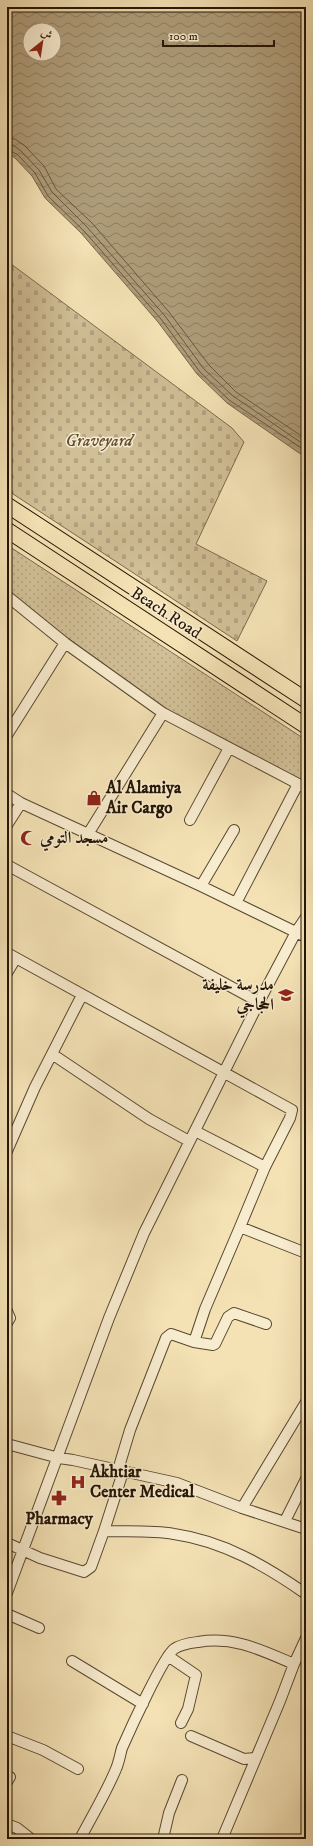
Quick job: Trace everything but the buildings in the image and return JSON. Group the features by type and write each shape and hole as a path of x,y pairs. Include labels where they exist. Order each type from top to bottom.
{"highway":[{"name":"Beach Road","path":"7,505 306,700"},
{"name":"Beach Road","path":"7,530 306,726"}],"street":[{"path":"7,596 65,643 163,712 302,786 236,903"},
{"path":"7,734 65,643"},
{"path":"88,834 163,712"},
{"path":"190,820 229,748"},
{"path":"7,794 21,803 201,886 306,937"},
{"path":"7,825 21,803"},
{"path":"201,886 234,830"},
{"path":"7,865 259,1002"},
{"path":"7,1593 59,1458 131,1262 223,1072 296,932 306,917"},
{"path":"7,973 11,956 292,1110 290,1118 265,1167 205,1309 194,1342"},
{"path":"7,1151 35,1087 82,996"},
{"path":"52,1054 149,1119 189,1141"},
{"path":"195,1130 265,1167"},
{"path":"240,1227 306,1253"},
{"path":"7,1311 10,1318 7,1323"},
{"path":"7,1543 40,1558 81,1572 87,1572 91,1567 104,1531 130,1430 166,1338 171,1334 194,1342 212,1346 215,1344 228,1317 234,1313 266,1324"},
{"path":"242,1508 306,1402"},
{"path":"7,1444 59,1458 177,1483 242,1508 306,1529"},
{"path":"285,1521 306,1479"},
{"path":"104,1531 172,1533 189,1536 221,1546 268,1568 306,1594"},
{"path":"7,1614 39,1628"},
{"path":"222,1839 306,1638"},
{"path":"80,1839 116,1769 122,1750 143,1704 168,1656 174,1649 184,1644 229,1640 294,1664"},
{"path":"168,1656 196,1675 188,1709 181,1723"},
{"path":"72,1661 143,1704"},
{"path":"7,1736 43,1750 78,1769"},
{"path":"191,1736 244,1759 255,1758"},
{"path":"163,1839 169,1813 182,1780"},
{"path":"7,1824 17,1828 31,1839"}],"green space":[{"name":"Graveyard","path":"7,261 232,428 244,442 196,544 267,581 237,641 7,490"},
{"path":"7,545 306,740 306,784 201,729 160,705 11,597 7,593"}],"water":[{"path":"7,7 306,7 306,456 299,453 227,403 197,374 158,322 81,233 45,198 32,176 15,158 7,152"}],"place":[{"name":"Al Alamiya Air Cargo","path":"94,798"},
{"name":"مسجد التومي","path":"28,838"},
{"name":"مدرسة خليفة الحجاجي","path":"286,995"},
{"name":"Akhtiar Center Medical","path":"78,1482"},
{"name":"Pharmacy","path":"59,1498"}]}
